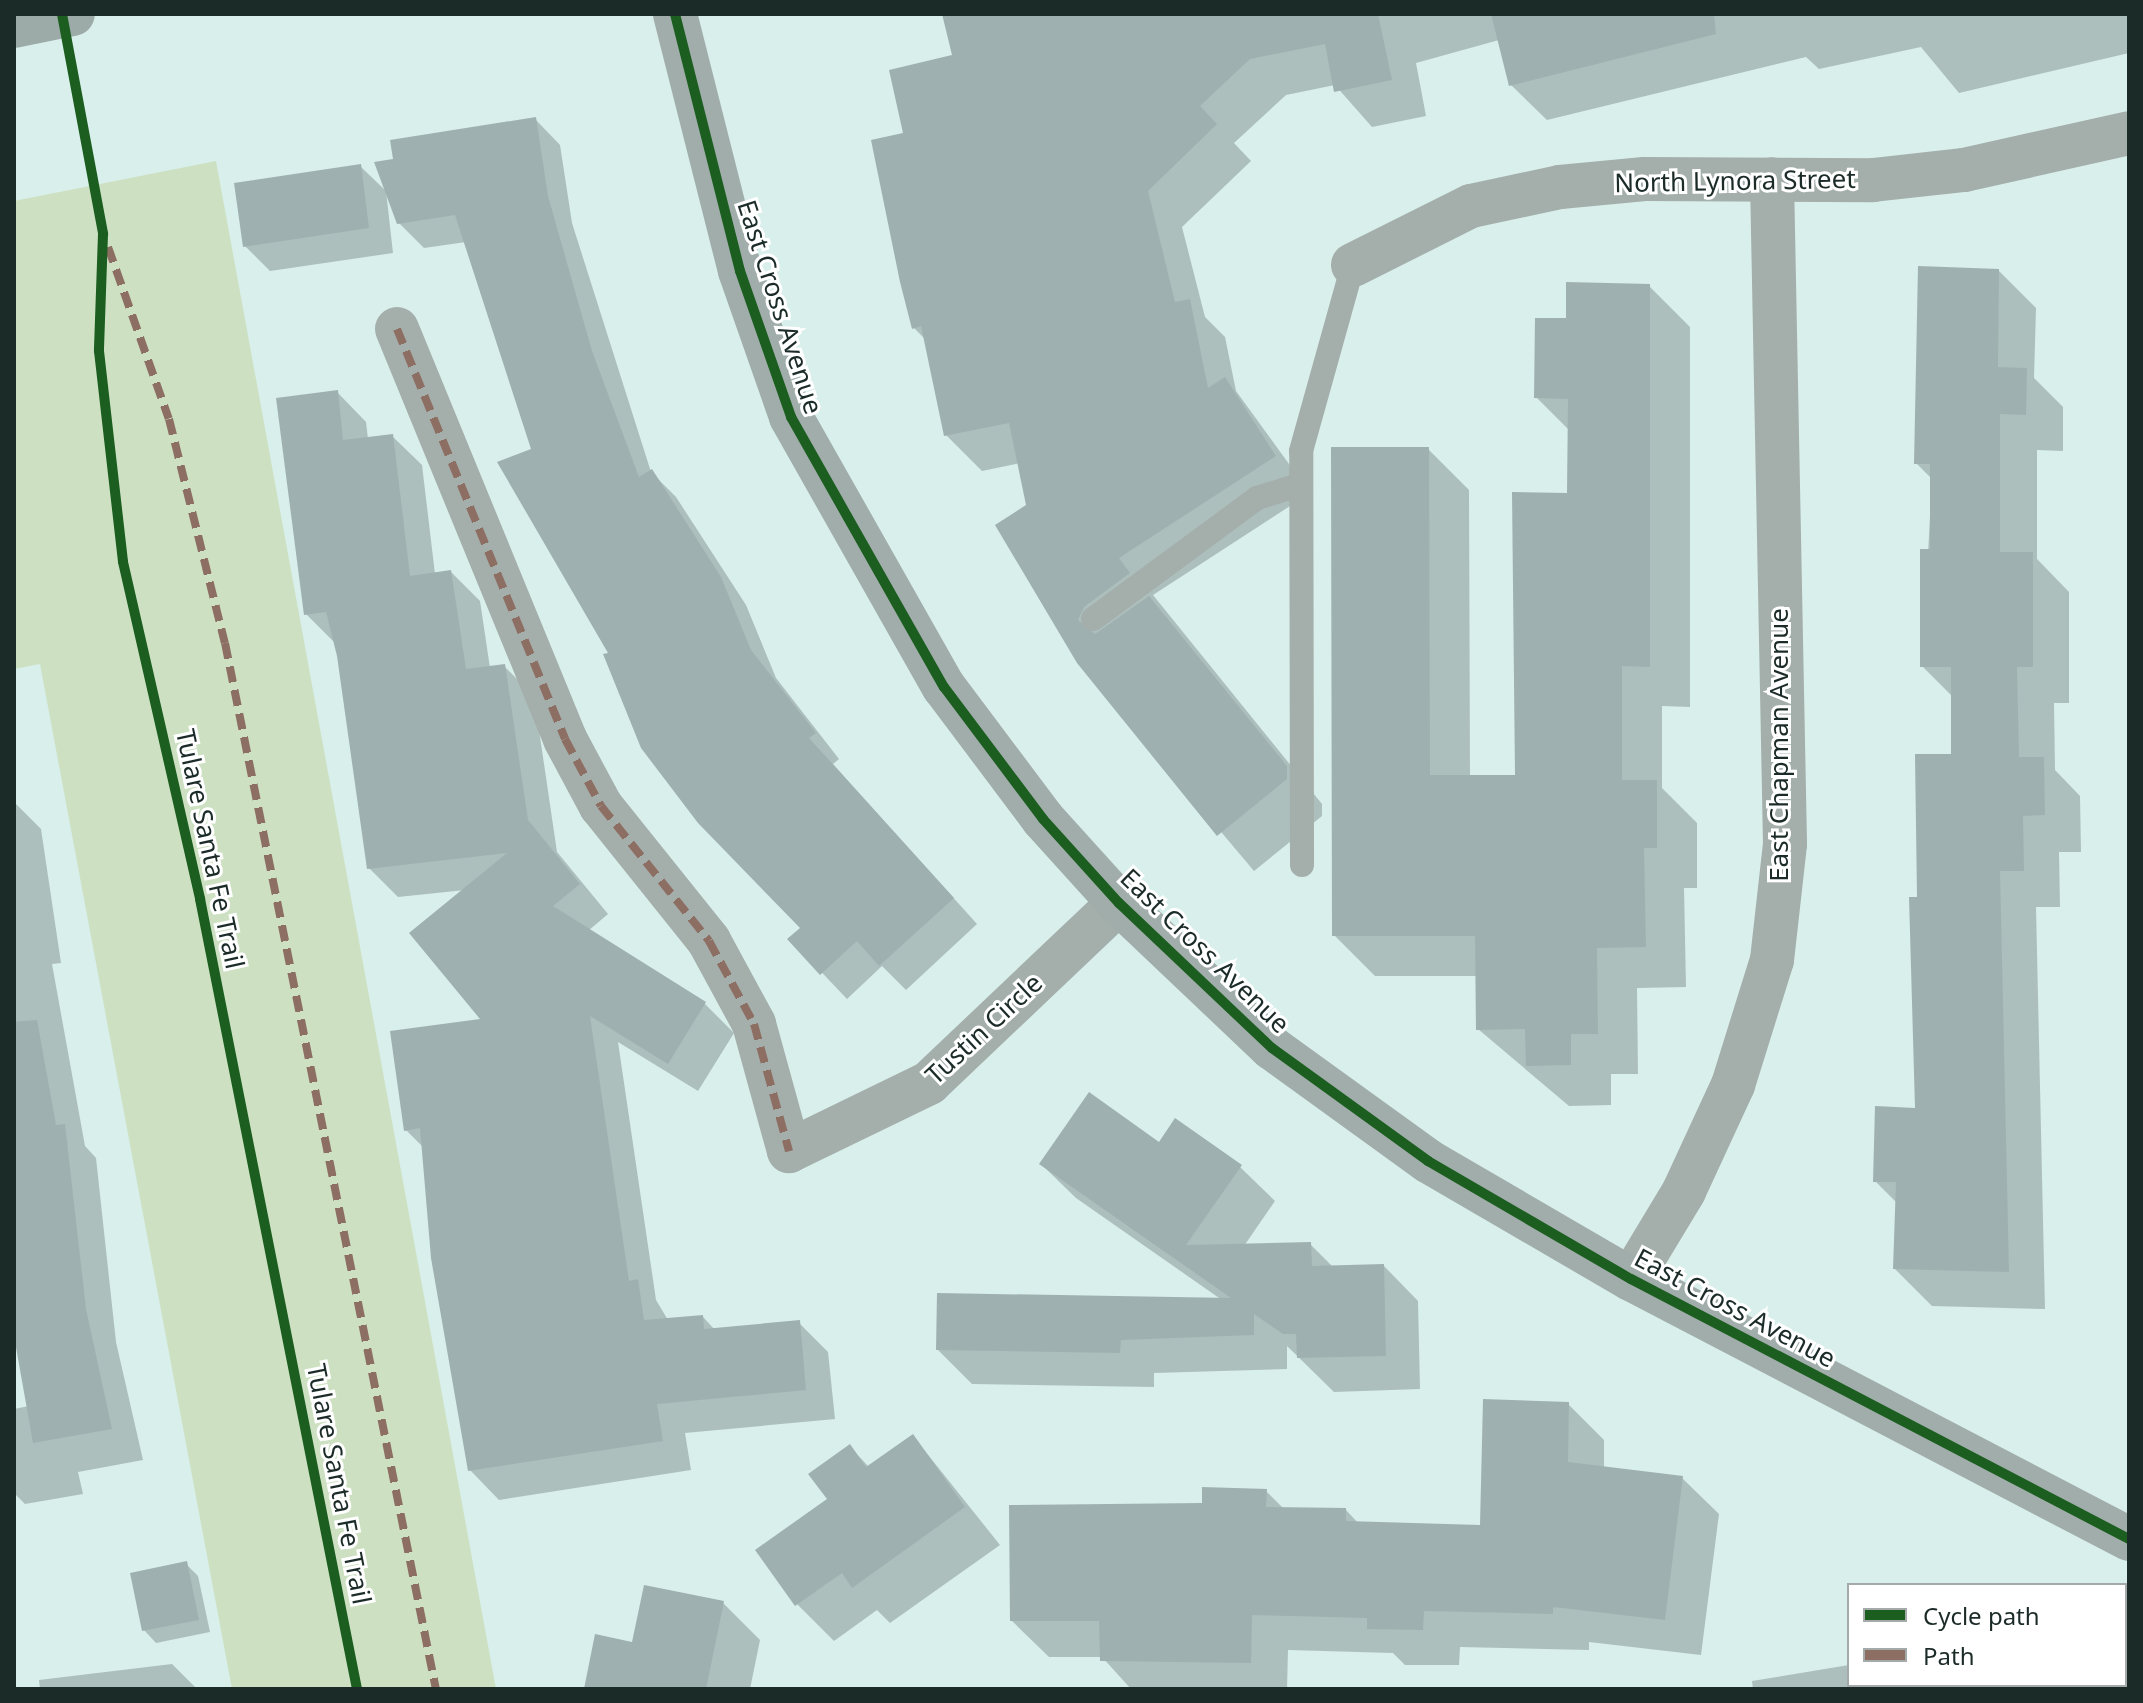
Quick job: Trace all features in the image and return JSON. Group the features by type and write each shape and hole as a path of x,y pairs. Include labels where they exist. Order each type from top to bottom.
{"highway":[{"path":"14,26 73,14"}],"street":[{"name":"East Cross Avenue","path":"678,32 740,271 791,417 944,687 1043,819 1119,903 1272,1048 1428,1161 1631,1279 2129,1539"},
{"name":"North Lynora Street","path":"1353,265 1471,206 1560,187 1772,179 1873,180 1964,170 2129,133"},
{"name":"East Chapman Avenue","path":"1631,1279 1684,1191 1733,1085 1772,960 1785,844 1772,179"},
{"name":"Tustin Circle","path":"397,329 565,739 601,806 709,941 732,982 754,1024 789,1151 929,1083 1119,903"}],"lane":[{"path":"1302,865 1299,485 1323,357 1353,265"},
{"path":"1093,619 1257,498 1299,485"}],"green space":[{"path":"216,161 496,1689 232,1689 40,664 14,669 14,201"}],"building":[{"path":"942,14 1378,14 1392,80 1334,92 1325,44 1250,59 1200,106 1217,124 1148,191 1175,302 1190,299 1208,388 1225,377 1276,456 1119,558 1130,573 1084,607 1078,620 1095,634 1149,596 1287,766 1287,779 1217,836 1077,663 995,525 1026,505 1009,423 944,436 921,326 912,329 900,282 871,140 903,133 889,70 952,55"},
{"path":"1491,14 1714,14 1716,34 1509,86"},
{"path":"536,117 548,196 592,351 639,477 652,469 721,577 751,650 816,733 809,738 954,898 879,966 857,941 820,975 787,939 800,928 698,823 641,748 603,654 608,653 497,462 531,449 455,215 397,224 374,162 393,159 390,140"},
{"path":"361,164 369,228 243,247 234,183"},
{"path":"1918,266 1999,269 1998,367 2027,368 2026,415 2000,414 2000,552 2033,552 2033,667 2017,667 2019,757 2044,757 2045,815 2023,816 2024,871 2000,871 2009,1272 1893,1269 1896,1182 1873,1182 1875,1106 1915,1108 1909,897 1917,897 1915,754 1951,754 1951,667 1920,667 1920,549 1930,549 1930,464 1914,464"},
{"path":"1566,282 1650,284 1650,667 1622,666 1622,780 1657,780 1657,848 1644,848 1646,947 1597,948 1598,1034 1571,1034 1571,1065 1526,1066 1525,1029 1476,1030 1475,936 1332,936 1331,447 1429,447 1430,775 1515,775 1512,492 1567,493 1568,399 1534,398 1535,318 1566,318"},
{"path":"338,390 343,440 393,434 410,576 451,570 466,669 505,664 528,820 580,884 553,906 706,1002 668,1064 590,1016 629,1281 638,1279 644,1320 703,1315 704,1329 800,1320 806,1390 657,1404 663,1441 468,1471 431,1258 420,1128 404,1131 390,1031 480,1019 409,933 507,853 367,869 337,656 326,612 304,615 276,398"},
{"path":"37,1020 56,1125 65,1124 86,1309 112,1429 33,1443 14,1336 14,1022"},
{"path":"1089,1092 1159,1142 1175,1118 1242,1165 1186,1245 1311,1242 1312,1266 1384,1264 1386,1356 1297,1358 1296,1334 1283,1334 1254,1314 1254,1335 1121,1340 1120,1353 936,1350 937,1293 1231,1298 1039,1164"},
{"path":"1483,1399 1569,1402 1568,1462 1683,1476 1665,1620 1553,1607 1553,1614 1424,1611 1423,1630 1367,1629 1367,1618 1252,1615 1251,1663 1100,1661 1099,1621 1010,1621 1009,1505 1202,1503 1202,1487 1267,1489 1266,1507 1346,1508 1346,1521 1480,1525"},
{"path":"913,1434 965,1507 852,1588 842,1573 795,1606 755,1550 827,1499 808,1474 850,1444 866,1467"},
{"path":"187,1561 199,1620 142,1631 130,1573"},
{"path":"644,1585 724,1601 706,1689 584,1689 595,1634 632,1642"}],"marked path":[{"path":"108,247 169,419 225,643 436,1689"},
{"path":"397,329 565,739 601,806 709,941 754,1024 789,1151"}],"cycle path":[{"name":"Tulare Santa Fe Trail","path":"62,14 103,234 99,351 123,562 200,899 357,1689"},
{"path":"675,14 740,271 791,417 944,687 1043,819 1119,903 1272,1048 1428,1161 1631,1279 2129,1539"}]}
